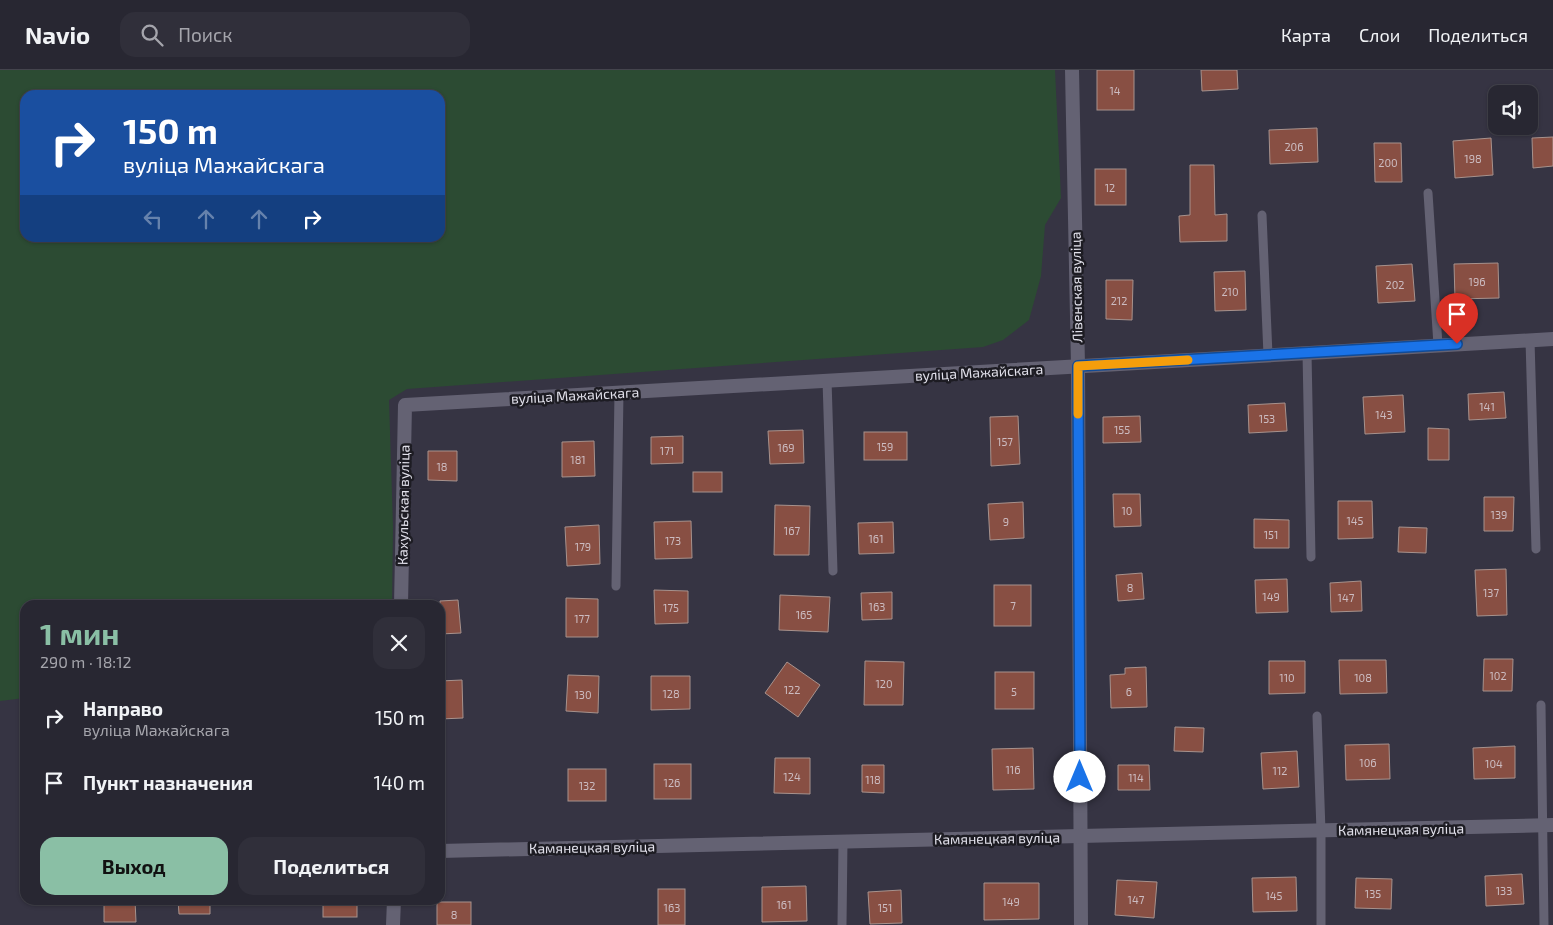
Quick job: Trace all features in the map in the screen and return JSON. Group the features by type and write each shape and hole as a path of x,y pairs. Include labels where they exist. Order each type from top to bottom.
{"street":[{"name":"Лівенская вуліца","path":"1072,70 1078,366 1081,925"},
{"name":"вуліца Мажайскага","path":"405,405 1553,339"},
{"name":"Кахульская вуліца","path":"400,600 405,405"},
{"name":"Камянецкая вуліца","path":"445,851 1548,825"},
{"path":"393,925 394,905"}],"lane":[{"path":"1428,193 1438,346"},
{"path":"1262,214 1268,355"},
{"path":"1530,340 1536,549"},
{"path":"1307,353 1311,557"},
{"path":"827,380 833,571"},
{"path":"616,586 619,393"},
{"path":"1541,705 1548,825 1544,925"},
{"path":"1317,716 1321,831 1321,925"},
{"path":"842,925 843,842"}],"green space":[{"path":"0,70 1055,70 1061,198 1045,225 1041,276 1029,320 1003,340 983,347 407,389 389,400 393,527 392,600 20,600 20,699 0,701"}],"building":[{"path":"1097,70 1134,70 1134,110 1097,110"},
{"path":"1201,70 1237,70 1238,89 1202,91"},
{"path":"1317,128 1318,162 1270,164 1269,130"},
{"path":"1553,137 1553,166 1533,168 1532,138"},
{"path":"1491,138 1493,175 1455,178 1453,141"},
{"path":"1374,143 1401,143 1402,182 1375,182"},
{"path":"1190,165 1214,165 1215,215 1227,214 1227,241 1180,242 1179,216 1190,215"},
{"path":"1095,169 1126,169 1126,205 1095,205"},
{"path":"1498,263 1499,298 1455,299 1454,264"},
{"path":"1412,264 1415,301 1378,303 1376,266"},
{"path":"1245,271 1246,310 1215,311 1214,272"},
{"path":"1106,280 1133,280 1132,320 1106,319"},
{"path":"1504,392 1506,418 1469,420 1468,394"},
{"path":"1403,395 1405,432 1365,434 1363,397"},
{"path":"1285,403 1287,431 1249,433 1248,405"},
{"path":"1018,416 1020,464 991,466 990,417"},
{"path":"1140,416 1141,442 1103,443 1103,417"},
{"path":"1428,428 1449,429 1449,460 1428,460"},
{"path":"803,430 804,463 770,464 768,431"},
{"path":"864,432 907,432 907,460 864,460"},
{"path":"683,436 683,463 651,464 651,437"},
{"path":"594,441 595,476 562,477 562,442"},
{"path":"428,451 457,451 457,481 428,480"},
{"path":"693,472 722,472 722,492 693,492"},
{"path":"1113,494 1140,494 1141,526 1114,527"},
{"path":"1484,497 1514,497 1513,531 1484,531"},
{"path":"1338,501 1372,501 1373,538 1338,539"},
{"path":"1023,502 1024,538 990,540 988,504"},
{"path":"775,505 810,506 809,555 774,555"},
{"path":"1254,519 1289,520 1289,548 1254,548"},
{"path":"691,521 692,558 655,559 654,522"},
{"path":"893,522 894,553 859,554 858,523"},
{"path":"599,525 600,564 567,566 565,527"},
{"path":"1399,527 1427,528 1426,553 1398,552"},
{"path":"1506,569 1507,615 1477,616 1475,570"},
{"path":"1142,573 1144,599 1118,601 1116,575"},
{"path":"1287,579 1288,612 1256,613 1255,580"},
{"path":"1361,581 1362,611 1331,612 1330,583"},
{"path":"994,585 1031,585 1031,626 994,626"},
{"path":"654,590 688,591 688,623 655,624"},
{"path":"892,592 892,619 862,620 861,593"},
{"path":"780,595 830,597 828,632 779,630"},
{"path":"566,598 598,599 598,637 566,637"},
{"path":"458,600 461,633 445,634 445,601"},
{"path":"1484,659 1513,659 1512,691 1483,691"},
{"path":"1339,660 1386,660 1387,693 1340,694"},
{"path":"865,661 904,662 903,705 864,705"},
{"path":"1269,661 1305,661 1305,693 1269,694"},
{"path":"787,662 820,685 798,717 765,693"},
{"path":"1146,667 1147,707 1111,708 1110,675 1125,674 1125,668"},
{"path":"995,672 1034,672 1034,709 995,709"},
{"path":"568,675 599,676 598,713 566,711"},
{"path":"651,676 690,676 690,709 651,710"},
{"path":"462,680 463,718 445,719 445,681"},
{"path":"1175,727 1204,728 1203,752 1174,751"},
{"path":"1389,744 1390,779 1346,780 1345,745"},
{"path":"1515,746 1515,778 1474,779 1473,748"},
{"path":"1033,748 1034,789 993,790 992,749"},
{"path":"1297,751 1299,787 1263,789 1261,753"},
{"path":"775,758 810,758 810,794 774,793"},
{"path":"654,764 691,764 691,799 654,799"},
{"path":"862,765 884,765 884,793 862,792"},
{"path":"1118,765 1149,765 1150,790 1118,790"},
{"path":"568,769 606,769 606,801 568,801"},
{"path":"1522,874 1524,904 1486,906 1485,876"},
{"path":"1296,877 1297,911 1253,912 1252,878"},
{"path":"1356,878 1392,879 1391,909 1355,908"},
{"path":"1117,880 1157,882 1154,918 1115,915"},
{"path":"984,883 1039,883 1039,919 984,920"},
{"path":"806,886 807,921 762,922 762,887"},
{"path":"658,889 685,889 685,925 658,925"},
{"path":"901,890 902,923 870,924 868,892"},
{"path":"445,902 471,902 471,925 437,925 437,905 445,905"},
{"path":"104,905 135,905 136,922 104,922"},
{"path":"178,905 210,905 210,914 179,914"},
{"path":"323,905 357,905 357,917 323,917"}],"slow traffic":[{"path":"1078,414 1078,366 1188,360"}],"route":[{"path":"1080,777 1078,366 1457,344"}]}
